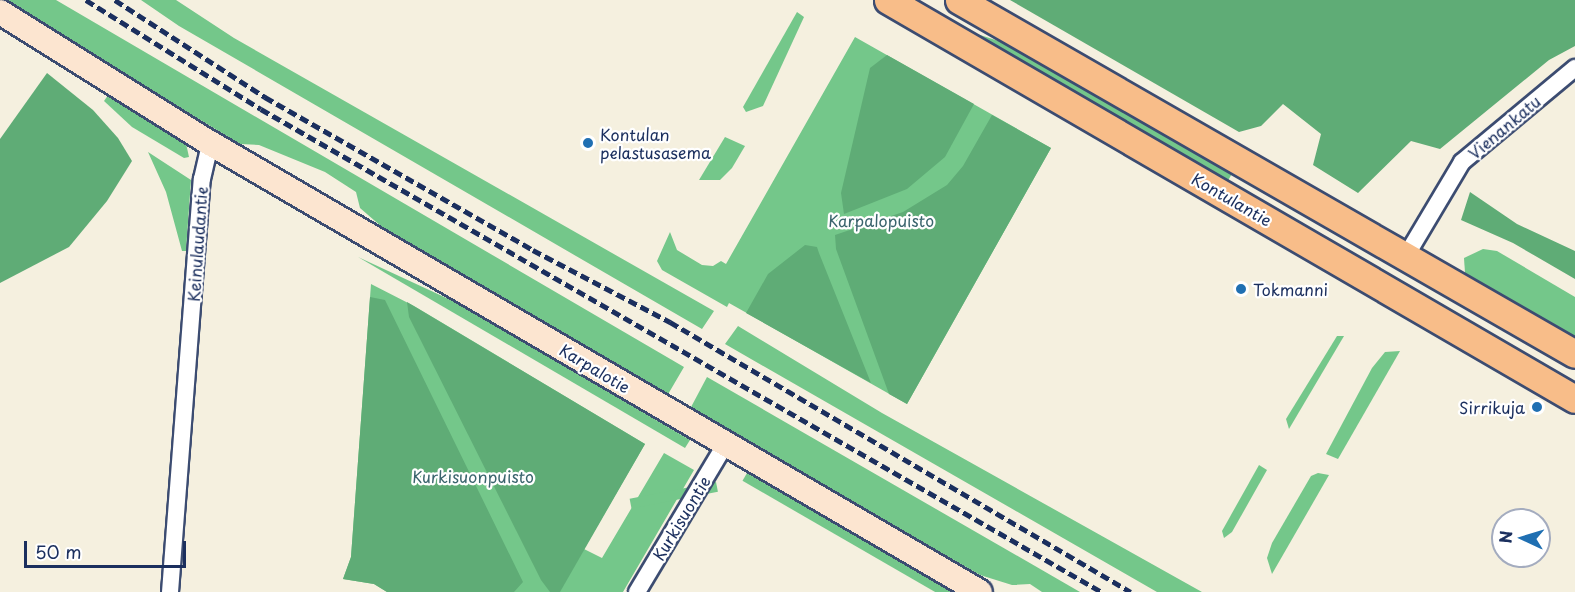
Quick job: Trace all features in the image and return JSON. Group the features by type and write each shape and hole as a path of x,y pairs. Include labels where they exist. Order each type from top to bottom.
{"main road":[{"name":"Kontulantie","path":"888,0 1575,399"},
{"path":"959,0 1575,354"}],"street":[{"path":"0,12 210,143"},
{"name":"Vienankatu","path":"1406,256 1462,162 1575,68"},
{"name":"Karpalotie","path":"210,143 980,592"},
{"name":"Keinulaudantie","path":"170,592 202,179 210,143"},
{"name":"Kurkisuontie","path":"638,592 725,445"}],"green space":[{"path":"2,0 56,0 684,367 667,396 397,240 360,208 356,192 325,172 259,145 240,144"},
{"path":"141,0 176,0 234,38 714,311 702,329 179,26"},
{"path":"1010,0 1575,0 1575,46 1549,60 1440,149 1411,141 1358,193 1313,165 1321,134 1283,104 1261,126 1239,132"},
{"path":"922,4 977,34 1011,45 1233,172 1226,184 918,10"},
{"path":"797,12 804,17 763,106 746,112 743,107"},
{"name":"Karpalopuisto","path":"855,37 1051,148 907,404 729,303 727,307 662,270 657,261 670,232 677,250 702,265 713,266 721,261 726,264"},
{"path":"887,55 974,104 945,157 907,189 844,214 841,193 870,68"},
{"path":"47,73 93,110 118,138 132,161 107,201 69,247 0,283 0,139"},
{"path":"111,91 185,139 189,157 184,158 132,127 104,101"},
{"path":"992,115 1051,148 907,404 889,394 836,249 835,235 903,212 947,185 963,166"},
{"path":"725,137 745,146 732,168 720,180 699,180"},
{"path":"148,152 191,180 186,251 182,251 166,192"},
{"path":"1470,192 1517,224 1575,251 1575,279 1513,243 1461,220"},
{"path":"805,245 817,247 871,383 746,313 768,274"},
{"path":"1483,249 1497,251 1575,297 1575,337 1465,273 1464,258"},
{"path":"358,257 455,302 690,440 685,448"},
{"name":"Kurkisuonpuisto","path":"371,284 414,306 645,444 584,549 602,558 664,453 694,470 623,592 387,592 374,584 343,579 351,557"},
{"path":"370,297 385,300 523,582 514,592 387,592 374,584 343,579 351,557"},
{"path":"407,302 645,444 560,592 550,592 541,580 409,317"},
{"path":"738,326 882,413 1202,592 1157,592 725,344"},
{"path":"1337,336 1344,336 1289,429 1286,419"},
{"path":"1400,351 1338,459 1326,454 1372,368 1385,352"},
{"path":"707,377 1080,592 1042,592 1030,584 1012,585 980,575 690,409"},
{"path":"1259,465 1267,470 1232,532 1224,538 1222,531"},
{"path":"747,473 953,592 935,592 742,481"},
{"path":"1318,473 1329,475 1272,574 1267,558 1272,543 1311,476"},
{"path":"716,482 718,492 632,509 630,499"}],"railway":[{"path":"86,0 261,109 1102,592"},
{"path":"115,0 265,97 533,250 670,322 1131,592"}],"place":[{"name":"Kontulan pelastusasema","path":"588,143"},
{"name":"Tokmanni","path":"1241,289"},
{"name":"Sirrikuja","path":"1537,407"}]}
